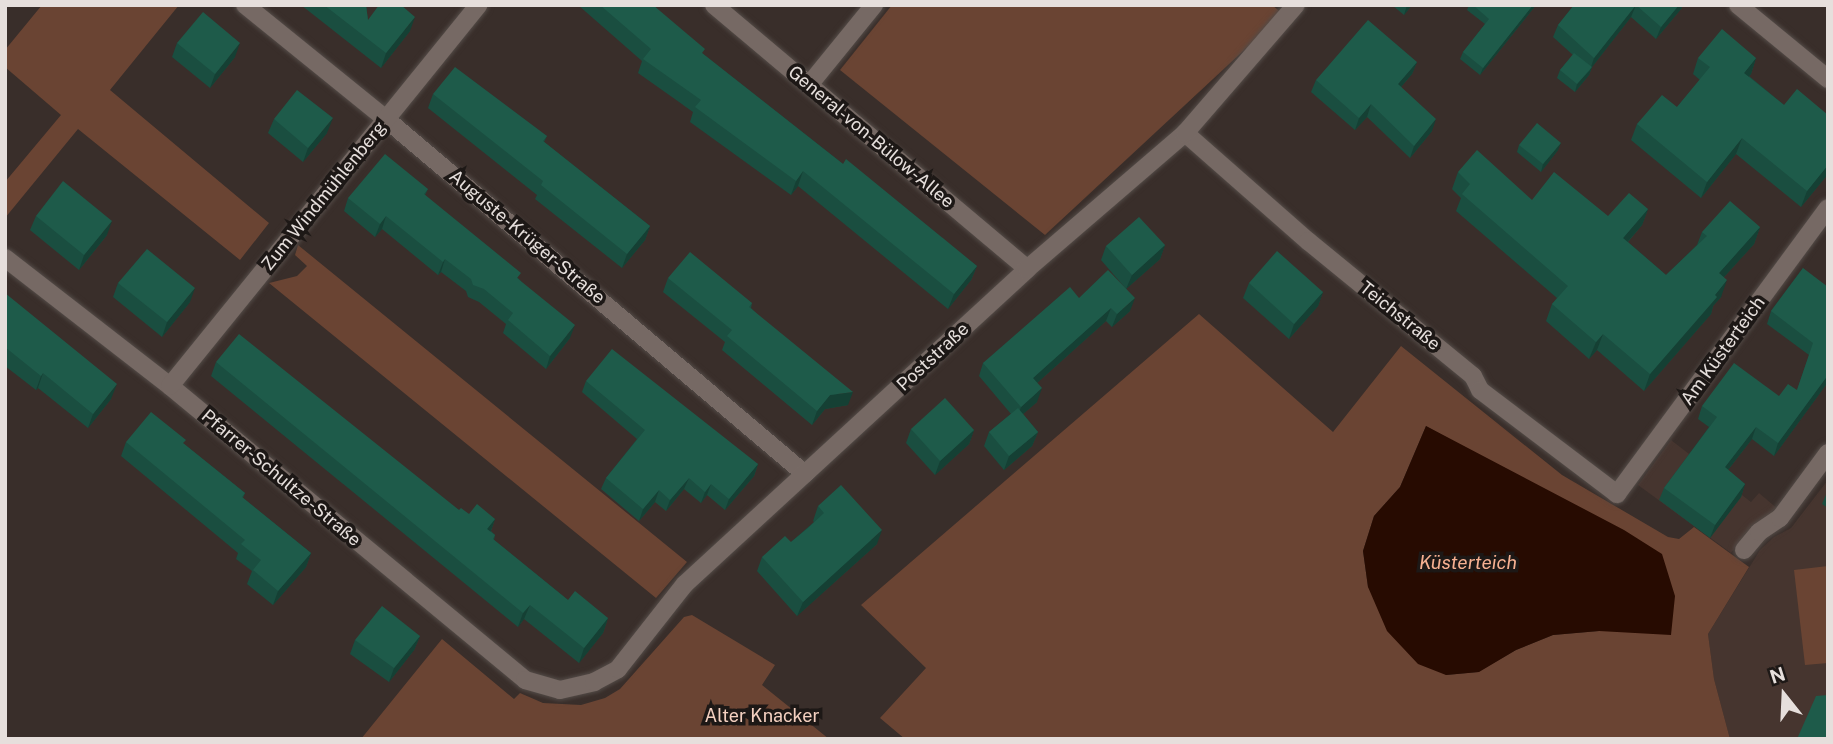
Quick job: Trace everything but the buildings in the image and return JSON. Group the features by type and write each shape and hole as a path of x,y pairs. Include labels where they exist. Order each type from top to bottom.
{"street":[{"name":"Auguste-Krüger-Straße","path":"245,5 386,119 805,474"},
{"name":"Zum Windmühlenberg","path":"170,386 478,5"},
{"name":"General-von-Bülow-Allee","path":"713,5 1027,269"},
{"path":"809,85 874,5"},
{"name":"Poststraße","path":"560,690 594,682 618,669 685,584 1027,269 1185,133 1296,5"},
{"path":"1738,5 1828,79"},
{"name":"Teichstraße","path":"1185,133 1308,241 1473,376 1480,390 1617,494"},
{"name":"Am Küsterteich","path":"1617,494 1828,208"},
{"name":"Pfarrer-Schultze-Straße","path":"5,258 170,386 525,680 560,690"},
{"path":"1744,550 1759,532 1780,518 1828,453"}],"shaded area":[{"path":"1671,440 1751,502 1759,493 1779,510 1746,533 1731,553 1638,485"},
{"path":"1828,480 1828,739 1730,739 1714,679 1708,634 1760,550 1774,537 1791,528"}],"green space":[{"path":"42,5 179,5 110,90 269,223 240,260 78,129 5,218 5,182 61,115 5,67 5,50"},
{"path":"892,5 1272,5 1283,14 1045,235 840,70"},
{"path":"298,245 687,562 656,598 269,283 297,276 307,266 295,255"},
{"path":"1199,314 1333,432 1401,346 1562,475 1668,537 1679,539 1694,527 1749,567 1708,634 1714,679 1730,739 905,739 880,718 926,668 861,605","holes":["1426,426 1476,454 1599,631 1553,635 1516,650 1478,672 1446,675 1368,587 1363,551 1374,516 1400,487"]},
{"path":"1828,566 1828,663 1805,665 1794,570"},
{"name":"Alter Knacker","path":"692,615 775,665 762,685 829,739 361,739 442,639 514,699 520,693 543,703 581,705 605,698 620,689 684,617"}],"water":[{"name":"Küsterteich","path":"1426,426 1624,530 1662,554 1675,596 1671,635 1599,631 1553,635 1516,650 1479,672 1446,675 1418,664 1387,631 1368,587 1363,551 1374,516 1400,487"}]}
